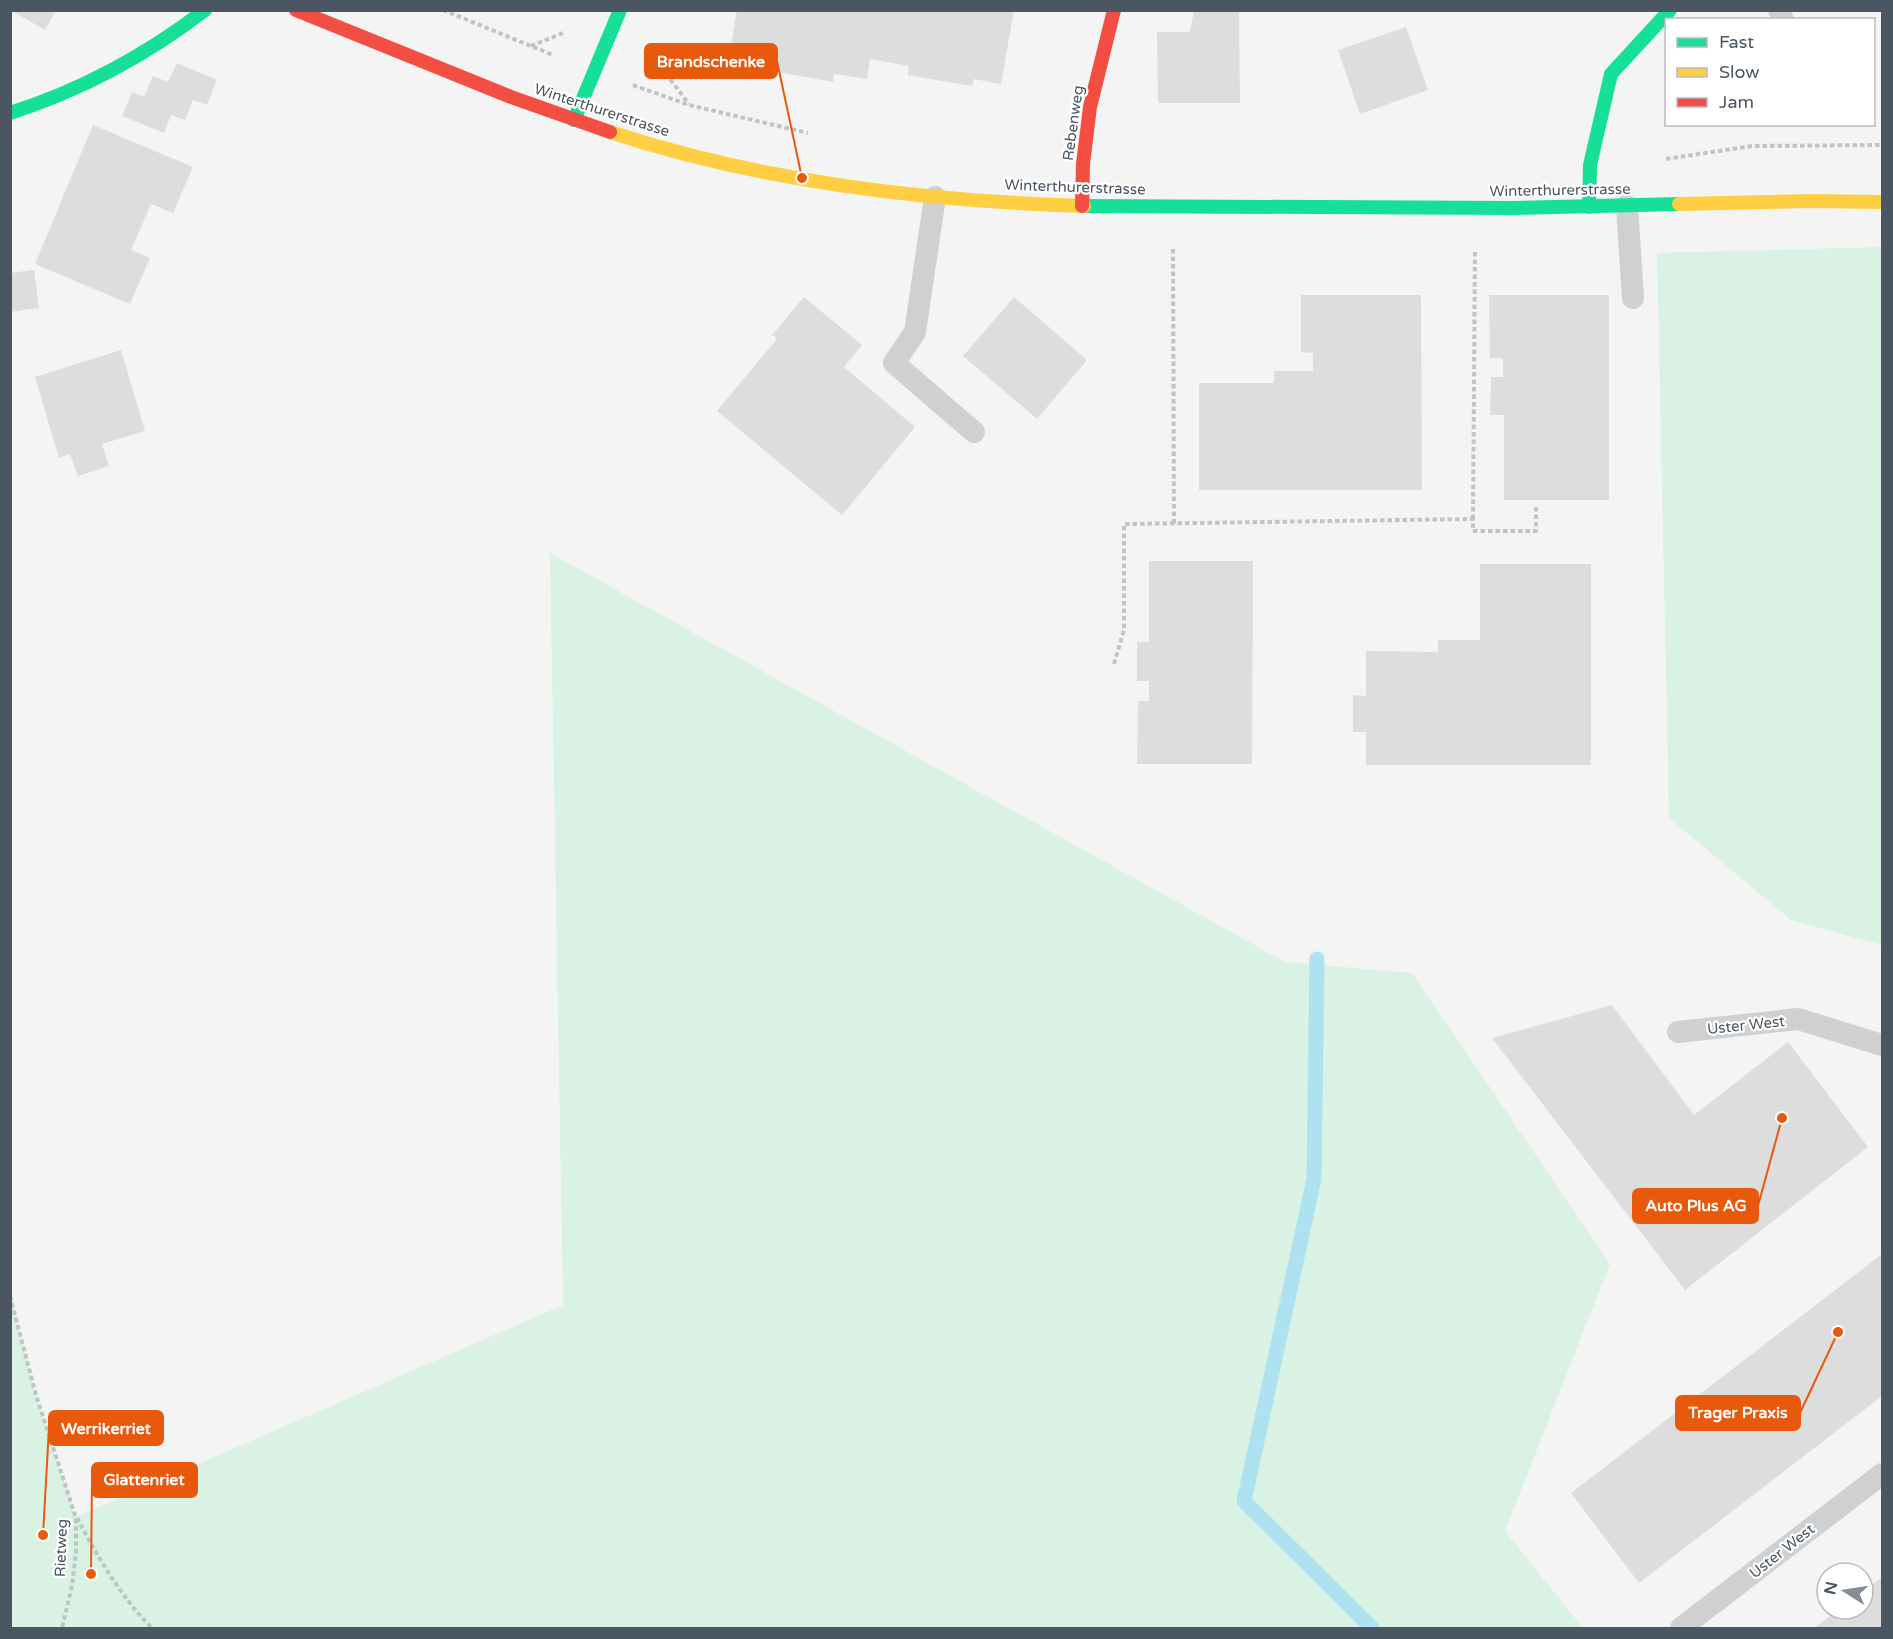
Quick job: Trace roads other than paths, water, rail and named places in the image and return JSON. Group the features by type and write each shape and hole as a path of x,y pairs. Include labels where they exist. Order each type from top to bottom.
{"main road":[{"path":"10,113 112,73 205,10"},
{"name":"Winterthurerstrasse","path":"296,10 442,70 574,120 668,149 735,166 832,183 935,197 1082,206 1173,207 1475,208 1832,200 1882,202"},
{"path":"574,120 620,10"},
{"name":"Rebenweg","path":"1082,206 1083,164 1090,106 1114,10"},
{"path":"1589,207 1590,165 1611,74 1670,10"}],"lane":[{"path":"935,197 915,332 894,363 974,432"},
{"path":"1627,206 1633,298"},
{"name":"Uster West","path":"1678,1032 1798,1019 1882,1045"},
{"name":"Uster West","path":"1681,1629 1882,1474"}],"waterway":[{"path":"1317,959 1314,1179 1244,1501 1372,1628"}],"place":[{"name":"Brandschenke","path":"802,178"},
{"name":"Auto Plus AG","path":"1782,1118"},
{"name":"Trager Praxis","path":"1838,1332"},
{"name":"Werrikerriet","path":"43,1535"},
{"name":"Glattenriet","path":"91,1574"}]}
